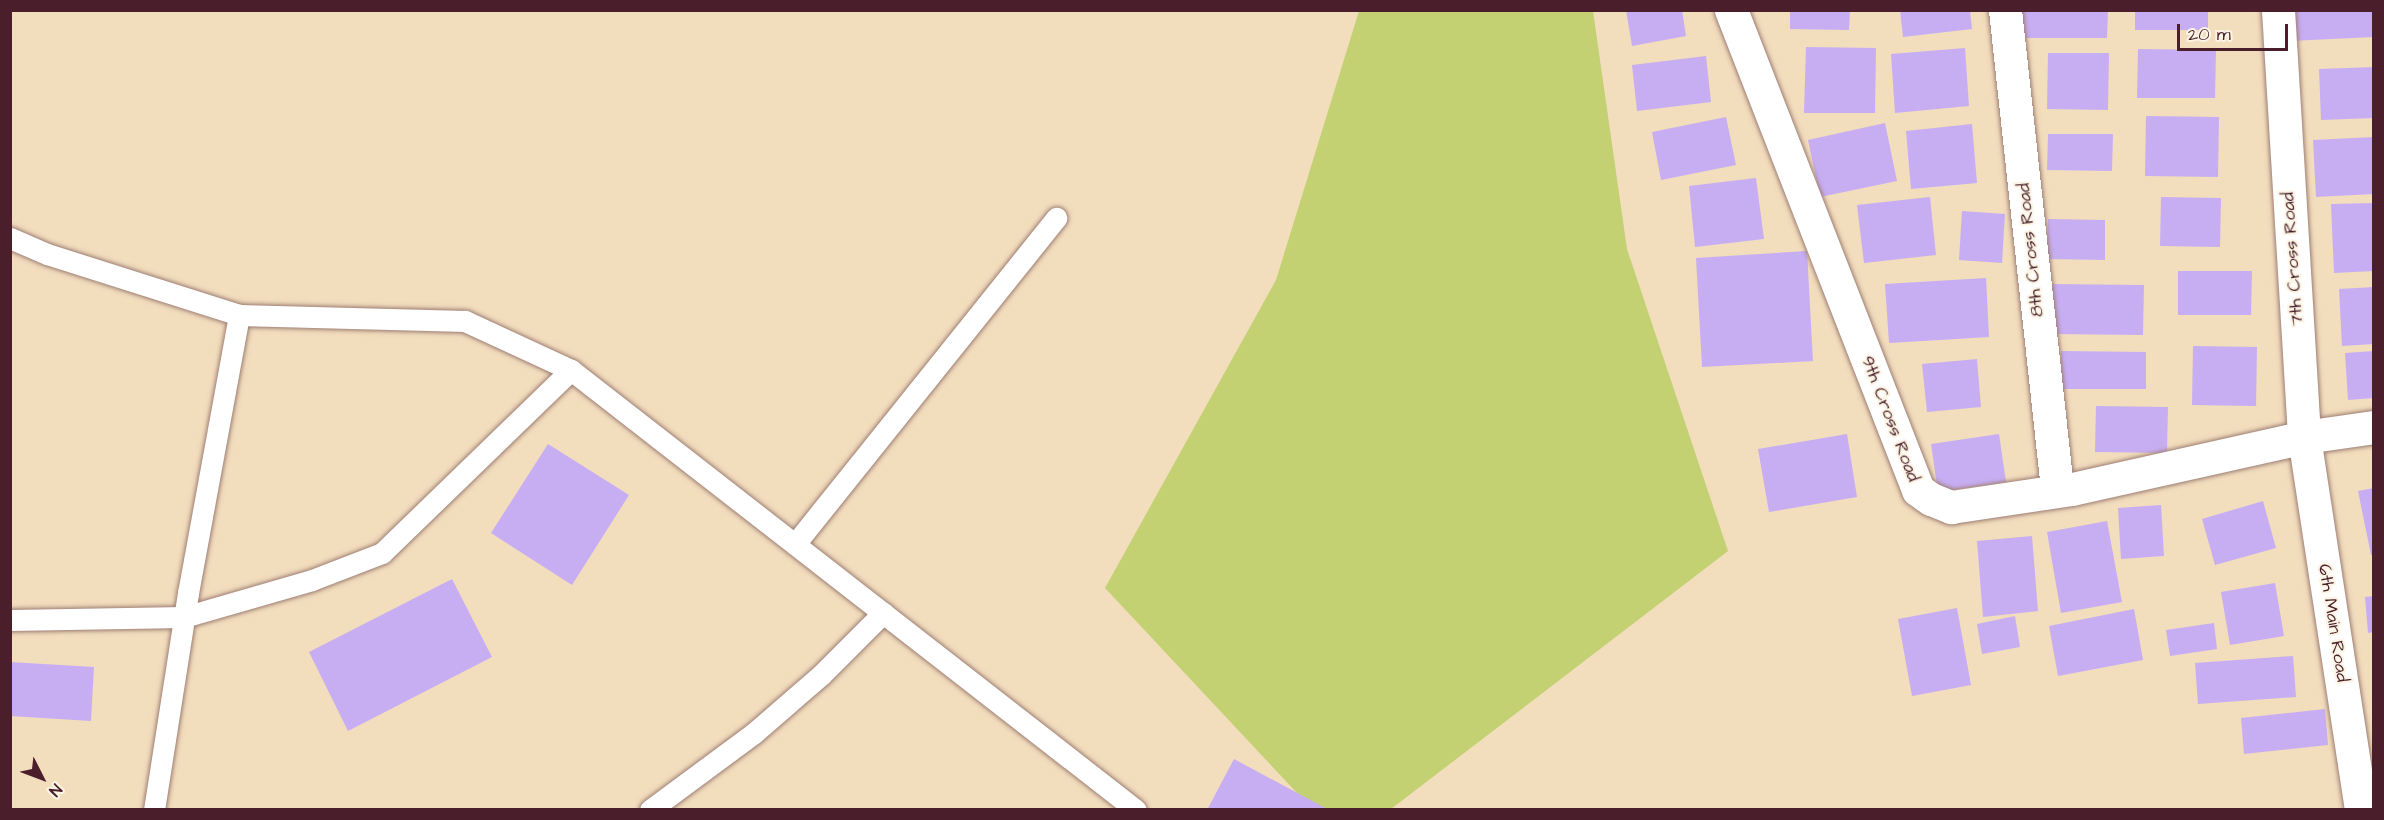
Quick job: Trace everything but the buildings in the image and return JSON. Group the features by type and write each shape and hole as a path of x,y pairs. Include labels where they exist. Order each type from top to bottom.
{"street":[{"name":"9th Cross Road","path":"1731,10 1918,490 1931,499 1951,507 2072,489 2304,437"},
{"name":"8th Cross Road","path":"2005,10 2057,490"},
{"name":"7th Cross Road","path":"2278,10 2304,437"},
{"path":"2304,437 2373,427"},
{"name":"6th Main Road","path":"2304,437 2361,810"}],"lane":[{"path":"795,544 1056,218"},
{"path":"10,238 47,254 239,315 465,321 571,370 1136,810"},
{"path":"154,810 184,617 239,315"},
{"path":"10,620 184,617 312,580 382,553 571,370"},
{"path":"651,810 754,733 821,675 883,613"}],"green space":[{"path":"1359,11 1593,11 1627,249 1728,551 1391,809 1312,809 1105,588 1276,280"}]}
